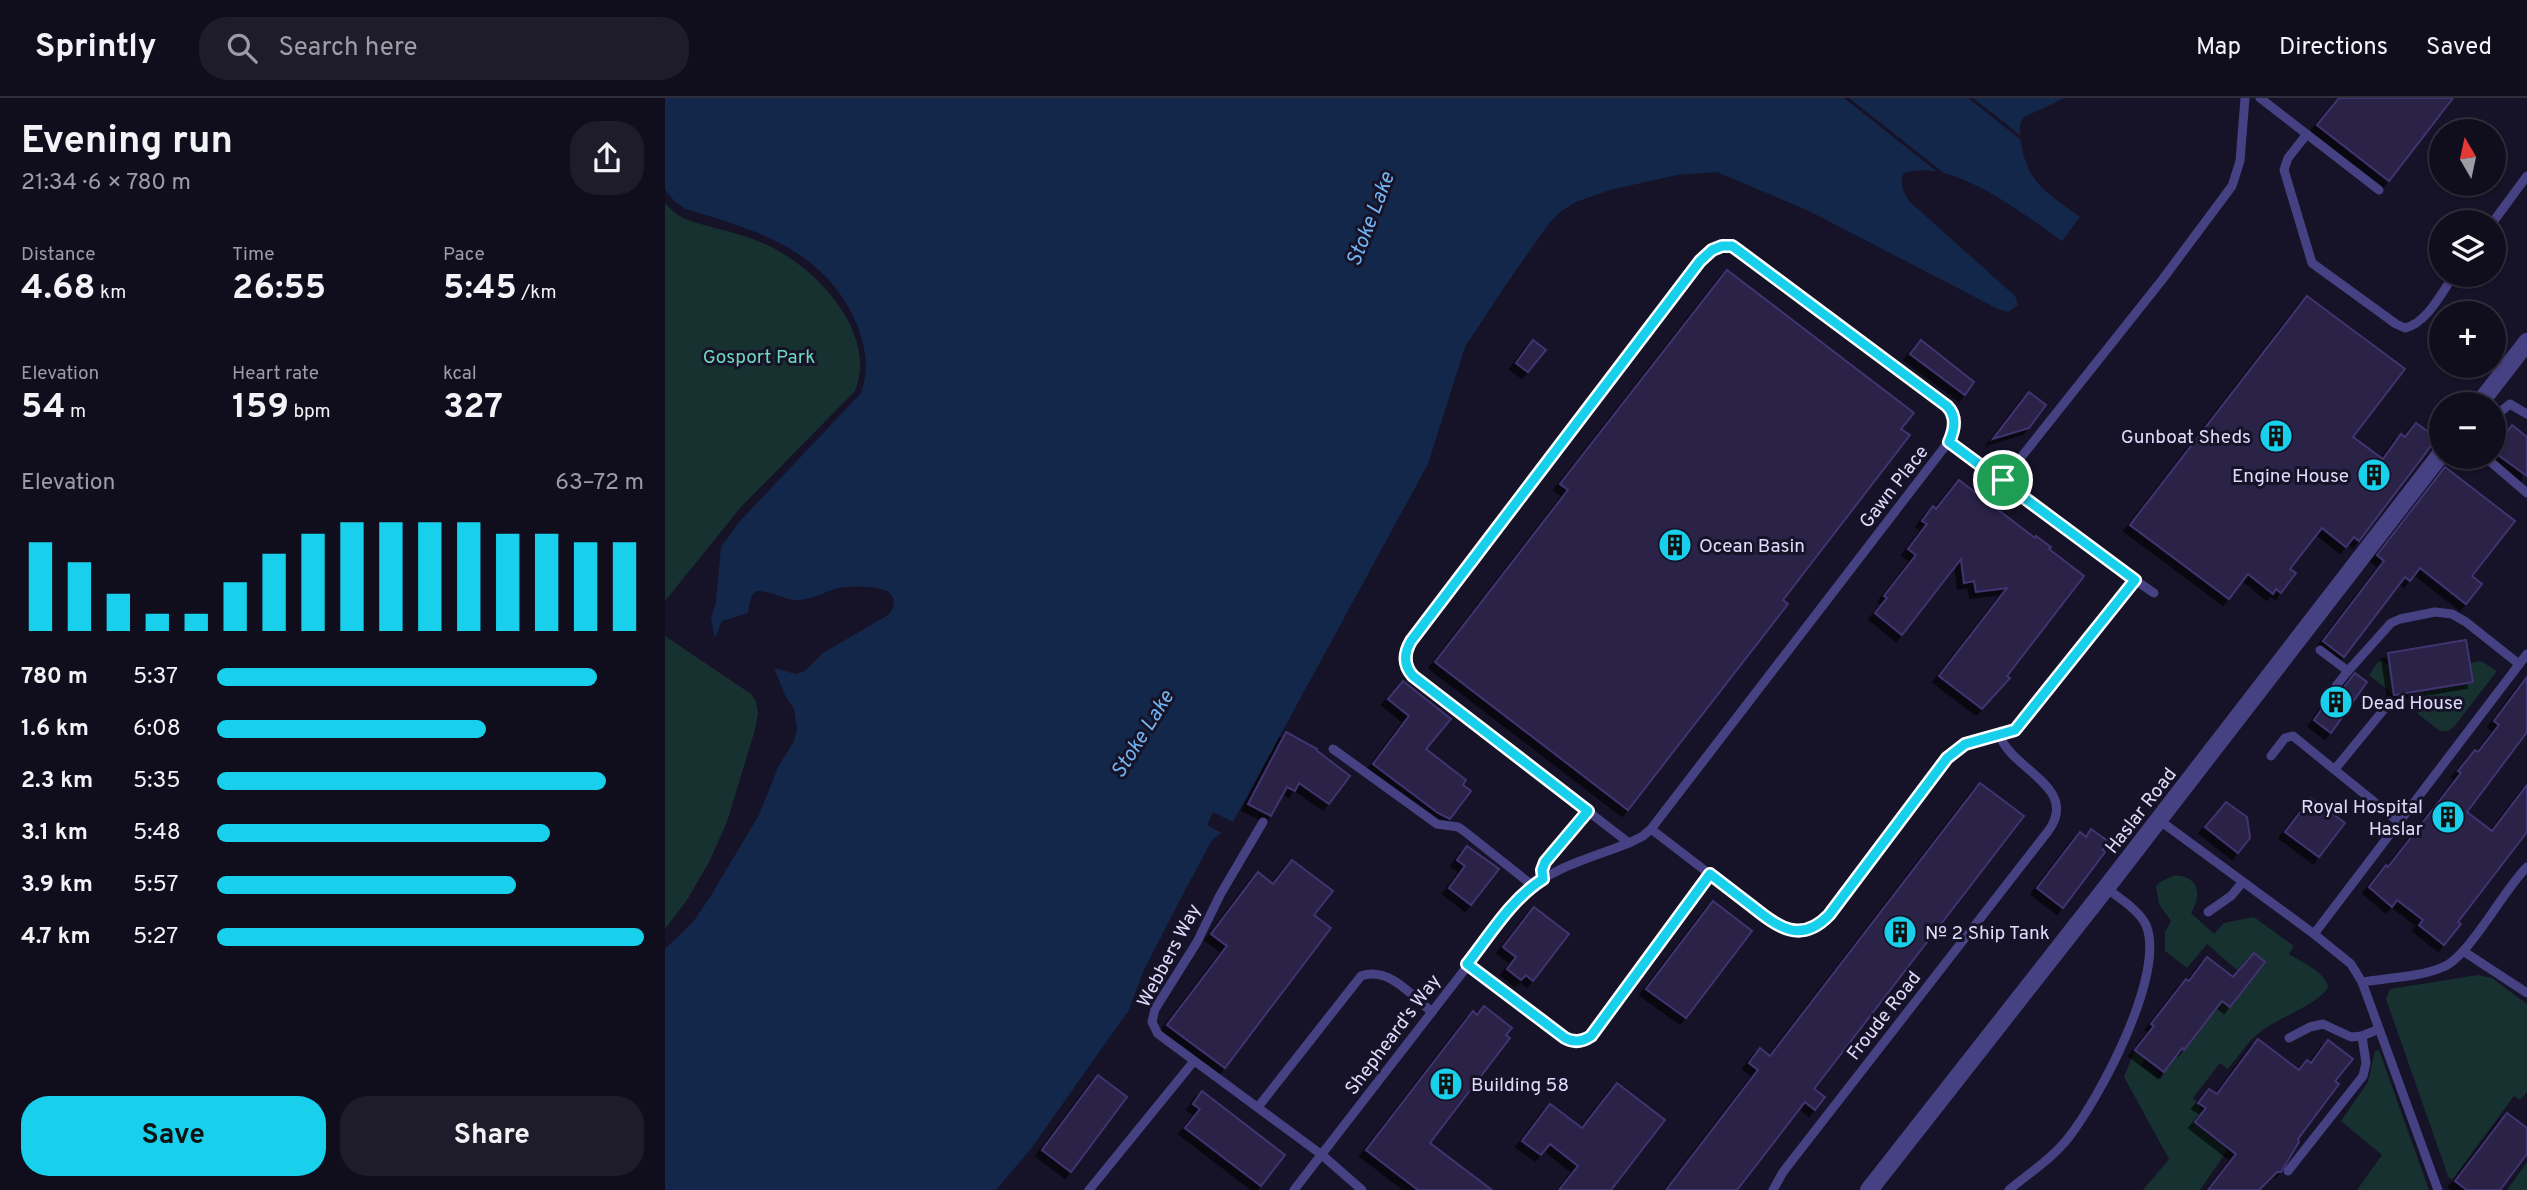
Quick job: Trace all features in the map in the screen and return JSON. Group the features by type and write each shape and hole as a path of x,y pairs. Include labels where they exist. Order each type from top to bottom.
{"street":[{"path":"2488,392 2527,342"},
{"name":"Haslar Road","path":"1869,1190 2429,469"}],"lane":[{"path":"2003,480 2162,281 2232,186 2240,162 2245,98"},
{"path":"2260,98 2379,190"},
{"path":"2307,134 2288,158 2284,170 2308,252 2316,267 2405,328 2414,325 2424,316 2445,287"},
{"path":"2502,210 2527,176"},
{"name":"Gawn Place","path":"1732,246 1950,408 1954,425 1949,442 1651,829 1629,843 1413,676 1406,663 1406,650 1411,641 1700,261 1712,250 1732,246"},
{"path":"2506,407 2510,404 2527,414"},
{"path":"1949,442 2154,593"},
{"path":"2499,469 2527,493"},
{"path":"1651,829 1783,929 1800,930 1815,926 1829,915 1947,758 1965,744 2015,730 2135,580"},
{"path":"2336,686 2391,623 2440,612 2458,617 2519,664"},
{"path":"2320,650 2348,671"},
{"path":"2314,934 2527,654"},
{"path":"2335,769 2391,702"},
{"name":"Froude Road","path":"1773,1190 1783,1172 2049,830 2057,813 2052,792 2010,754 2000,736"},
{"path":"2271,756 2285,738 2290,736 2399,822"},
{"path":"1333,748 1434,822 1464,831 1532,885"},
{"path":"1543,879 1545,862 1588,811"},
{"path":"2159,820 2351,964 2362,982 2438,1190"},
{"name":"Webbers Way","path":"1263,822 1220,895 1197,942 1153,1012 1152,1023 1155,1031 1322,1155 1362,1190"},
{"name":"Shepheard's Way","path":"1294,1190 1510,908 1532,885 1629,843"},
{"path":"2362,982 2442,968 2455,960 2527,867"},
{"path":"1467,964 1565,1038 1573,1042 1585,1040 1710,874"},
{"path":"2208,912 2242,883"},
{"path":"2009,1190 2051,1155 2073,1131 2115,1060 2146,978 2149,945 2145,923 2106,888"},
{"path":"2463,951 2527,993"},
{"path":"1258,1107 1361,976 1373,973 1386,975 1432,1012"},
{"path":"2290,1038 2310,1027 2323,1024 2351,1037 2379,1029"},
{"path":"2288,1171 2363,1076 2367,1063 2362,1036"},
{"path":"1089,1190 1194,1061"}],"green space":[{"name":"Gosport Park","path":"665,203 685,219 763,243 802,267 837,303 850,324 858,346 860,369 855,391 741,507 665,601"},
{"path":"665,636 751,694 756,701 758,713 727,822 709,862 687,900 665,929"},
{"path":"2383,661 2390,666 2394,695 2369,675 2378,662"},
{"path":"2481,661 2497,671 2453,728 2440,731 2418,714 2414,692 2470,663"},
{"path":"2173,876 2188,878 2193,882 2197,899 2191,913 2214,934 2224,923 2254,917 2294,946 2289,954 2318,972 2328,987 2308,1005 2260,1032 2228,1069 2220,1063 2193,1098 2198,1103 2210,1134 2229,1148 2200,1190 2143,1190 2169,1159 2124,1077 2135,1050 2146,1058 2141,1065 2160,1079 2238,971 2207,944 2187,968 2165,951 2165,932 2171,921 2159,904 2156,886"},
{"path":"2478,975 2492,978 2527,1004 2527,1092 2520,1100 2514,1096 2452,1180 2448,1176 2386,999 2390,989"},
{"path":"2379,1050 2429,1190 2357,1190 2382,1155 2341,1121 2368,1082 2375,1051"},
{"path":"2527,1162 2527,1190 2507,1190"}],"water":[{"name":"Stoke Lake","path":"665,98 2065,98 2024,117 2020,126 2021,143 2034,179 2080,217 2062,241 2008,204 1966,181 1944,173 1923,170 1904,173 1902,184 1910,202 2015,296 2018,305 2008,312 1809,211 1717,172 1677,175 1610,190 1576,202 1560,212 1550,222 1465,347 1428,464 1233,822 1213,812 1207,825 1222,833 1212,840 1181,898 1144,970 1129,1010 1030,1150 996,1190 665,1190 665,949 693,922 710,897 759,815 778,767 794,741 797,730 794,709 774,668 796,674 805,671 823,653 888,615 894,604 889,593 872,587 840,588 798,600 756,591 751,597 748,613 722,621 715,638 711,618 716,602 721,547 740,521 861,393 866,361 859,330 846,303 830,281 810,263 765,236 686,209 669,195 665,189"}],"pier":[{"path":"1844,98 1849,98 1949,177 1945,178"},
{"path":"1968,98 1973,98 2024,138 2025,143"}],"building":[{"path":"2339,98 2453,98 2437,119 2429,119 2429,129 2389,181 2317,125"},
{"name":"Ocean Basin","path":"1727,270 1914,413 1901,429 1910,435 1783,600 1788,604 1628,810 1435,662 1568,490 1560,484"},
{"name":"Gunboat Sheds","path":"2307,296 2405,369 2353,437 2383,459 2401,434 2405,437 2416,423 2429,432 2429,449 2359,541 2354,537 2346,547 2322,528 2290,569 2296,573 2281,593 2276,589 2273,594 2248,574 2229,599 2130,525"},
{"path":"1533,340 1546,350 1528,372 1516,363"},
{"path":"1921,340 1974,382 1965,395 1910,354"},
{"path":"2029,392 2046,405 2029,428 1993,439"},
{"path":"2512,425 2527,437 2527,476 2506,461 2506,434"},
{"path":"2443,469 2448,469 2515,521 2472,576 2482,584 2466,604 2420,568 2410,581 2405,577 2344,657 2323,641 2384,561 2377,555"},
{"path":"1959,480 2035,538 2036,536 2051,547 2049,549 2084,576 2007,676 2010,678 1982,709 1939,676 2007,588 1976,592 1974,581 1964,583 1961,559 1902,635 1875,613 1887,598 1884,596 1916,555 1908,549 1927,524 1922,521 1933,506 1936,509"},
{"path":"2466,640 2473,682 2394,695 2388,653"},
{"name":"Dead House","path":"2355,673 2367,682 2331,733 2314,720 2332,695 2341,691"},
{"name":"Royal Hospital Haslar","path":"2527,677 2527,732 2467,812 2492,831 2527,785 2527,832 2458,922 2461,924 2444,945 2419,925 2423,920 2397,900 2392,907 2369,887 2386,865 2388,867 2461,773 2458,771 2475,750 2478,752 2499,725 2494,721"},
{"path":"1403,681 1451,719 1426,749 1466,780 1463,785 1471,791 1450,819 1373,764 1409,716 1388,699"},
{"path":"1286,732 1317,749 1350,776 1329,804 1299,783 1295,791 1287,787 1271,816 1248,804"},
{"name":"№ 2 Ship Tank","path":"1980,783 2024,816 1814,1089 1825,1097 1815,1110 1805,1102 1737,1190 1666,1190 1758,1070 1749,1063 1760,1048 1770,1056"},
{"path":"2311,798 2345,823 2319,857 2285,832"},
{"path":"2226,802 2247,817 2250,838 2238,853 2205,827"},
{"path":"2091,829 2109,842 2103,850 2105,852 2063,908 2037,888 2080,832 2086,837"},
{"path":"1467,846 1499,869 1471,905 1449,888 1465,866 1457,860"},
{"path":"1292,860 1333,891 1314,915 1331,928 1225,1068 1167,1025 1227,946 1211,934 1258,872 1273,884"},
{"path":"1713,901 1752,931 1686,1018 1646,989"},
{"path":"1534,907 1569,934 1533,981 1526,975 1521,980 1507,969 1516,957 1503,947"},
{"path":"2254,953 2265,962 2230,1007 2222,1001 2164,1072 2135,1050 2154,1026 2151,1024 2207,957 2233,977"},
{"name":"Building 58","path":"1484,1006 1512,1028 1506,1035 1510,1038 1430,1143 1492,1190 1418,1190 1366,1150 1473,1011 1477,1015"},
{"path":"2258,1039 2299,1070 2307,1060 2311,1063 2328,1040 2353,1059 2335,1081 2339,1084 2298,1139 2299,1142 2281,1172 2277,1172 2259,1190 2208,1190 2236,1154 2195,1122 2206,1108 2198,1103 2209,1089 2217,1094"},
{"path":"1098,1075 1127,1097 1071,1172 1042,1150"},
{"path":"1617,1083 1665,1120 1611,1190 1559,1190 1578,1166 1550,1144 1541,1155 1522,1141 1550,1104 1582,1128"},
{"path":"1202,1091 1285,1155 1261,1186 1185,1128 1200,1109 1193,1104"},
{"path":"2507,1113 2527,1128 2527,1154 2500,1190 2467,1190 2455,1181"}],"place":[{"name":"Gunboat Sheds","path":"2276,436"},
{"name":"Engine House","path":"2374,475"},
{"name":"Ocean Basin","path":"1675,545"},
{"name":"Dead House","path":"2336,702"},
{"name":"Royal Hospital Haslar","path":"2448,817"},
{"name":"№ 2 Ship Tank","path":"1900,932"},
{"name":"Building 58","path":"1446,1084"}],"route":[{"path":"1722,246 1736,248 1950,408 1954,417 1954,429 1949,442 2003,480 2135,580 2015,730 1965,744 1947,758 1829,915 1807,929 1783,929 1710,874 1591,1036 1577,1042 1565,1038 1467,964 1510,908 1532,885 1543,879 1545,862 1588,811 1413,676 1406,663 1406,650 1700,261 1712,250 1722,246"}]}
